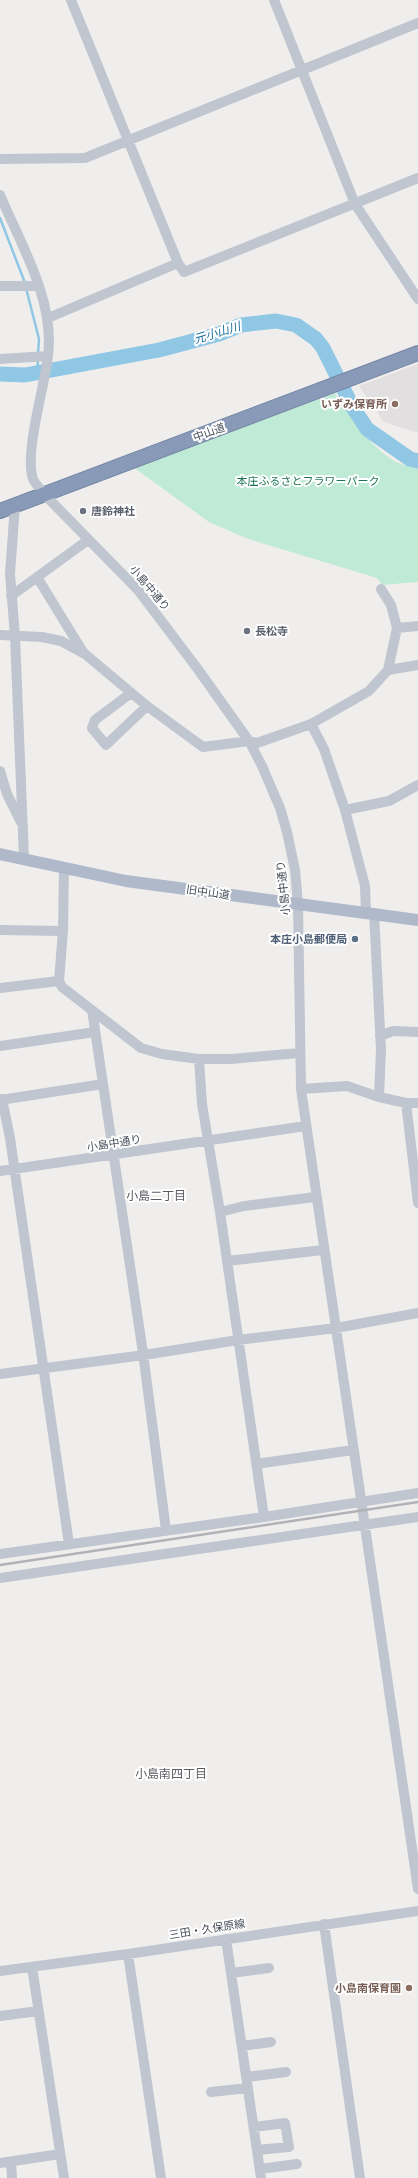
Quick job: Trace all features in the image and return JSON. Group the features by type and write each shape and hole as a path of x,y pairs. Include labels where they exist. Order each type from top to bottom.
{"highway":[{"name":"中山道","path":"0,511 418,353"}],"main road":[{"name":"旧中山道","path":"0,854 126,881 418,920"}],"street":[{"path":"71,0 178,263 184,272 418,178"},
{"path":"274,0 355,204 418,299"},
{"path":"0,159 85,158 418,23"},
{"name":"小島中通り","path":"0,195 38,286 48,318 47,360 31,456 34,479 44,494 138,590 197,668 249,741 262,766 280,808 295,870 298,904 299,1053 301,1089 306,1126 0,1171"},
{"path":"48,318 178,263"},
{"path":"0,286 38,286"},
{"path":"0,359 47,360"},
{"path":"15,505 10,574 15,636 16,696 24,858"},
{"path":"11,596 88,540"},
{"path":"37,577 85,654"},
{"path":"0,635 42,637 61,641 85,654 147,706 203,746 249,741 257,743 311,724 369,691 388,670 397,628 391,605 381,589"},
{"path":"397,628 418,626"},
{"path":"388,670 418,664"},
{"path":"131,692 94,720 92,728 106,746 147,706"},
{"path":"311,724 324,749 345,810 365,886 370,913 380,1036 379,1097"},
{"path":"0,770 7,794 23,826"},
{"path":"345,810 389,801 418,785"},
{"path":"64,868 63,931 59,981 62,987 141,1048 162,1054 199,1059 299,1053"},
{"path":"0,930 63,931"},
{"path":"0,988 59,981"},
{"path":"92,1010 144,1355 166,1530"},
{"path":"380,1036 394,1031 418,1032"},
{"path":"0,1046 95,1032"},
{"path":"199,1059 202,1104 220,1212 264,1517"},
{"path":"69,1544 15,1169 1,1100 103,1084"},
{"path":"301,1089 347,1086 379,1097 406,1103 418,1103"},
{"path":"406,1103 418,1203"},
{"path":"306,1126 315,1197 336,1328 353,1450 362,1500 418,1889"},
{"path":"220,1212 244,1206 315,1197"},
{"path":"227,1261 323,1250"},
{"path":"0,1374 144,1355 238,1340 336,1328 418,1314"},
{"path":"256,1464 353,1450"},
{"path":"0,1554 264,1517 362,1500 418,1493"},
{"path":"0,1578 418,1517"},
{"name":"三田・久保原線","path":"0,1971 128,1954 418,1910"},
{"path":"324,1924 360,2178"},
{"path":"226,1938 260,2173 297,2164"},
{"path":"128,1954 161,2178"},
{"path":"32,1967 64,2178"},
{"path":"231,1973 269,1968"},
{"path":"0,2016 38,2011"},
{"path":"242,2046 271,2042"},
{"path":"247,2077 286,2072"},
{"path":"211,2092 248,2088"},
{"path":"254,2127 285,2123 289,2147 257,2150"},
{"path":"0,2163 60,2154"},
{"path":"11,2162 12,2178"}],"shaded area":[{"name":"いずみ保育所","path":"418,364 418,433 384,422 359,386"}],"green space":[{"name":"本庄ふるさとフラワーパーク","path":"335,393 354,421 376,447 394,461 418,468 418,582 382,585 377,578 248,539 209,522 133,467"}],"waterway":[{"path":"0,218 25,283"},
{"path":"26,288 39,339 38,354"},
{"name":"元小山川","path":"0,374 25,375 159,350 219,334 241,325 276,321 296,325 316,339 323,348 352,406 367,429 410,459 418,461"},
{"path":"37,373 38,359"}],"railway":[{"path":"0,1565 418,1502"}],"place":[{"name":"いずみ保育所","path":"395,404"},
{"name":"唐鈴神社","path":"83,511"},
{"name":"長松寺","path":"247,631"},
{"name":"本庄小島郵便局","path":"355,939"},
{"name":"小島南保育園","path":"409,1988"}],"district":[{"name":"小島二丁目","path":"156,1196"},
{"name":"小島南四丁目","path":"171,1774"}]}
